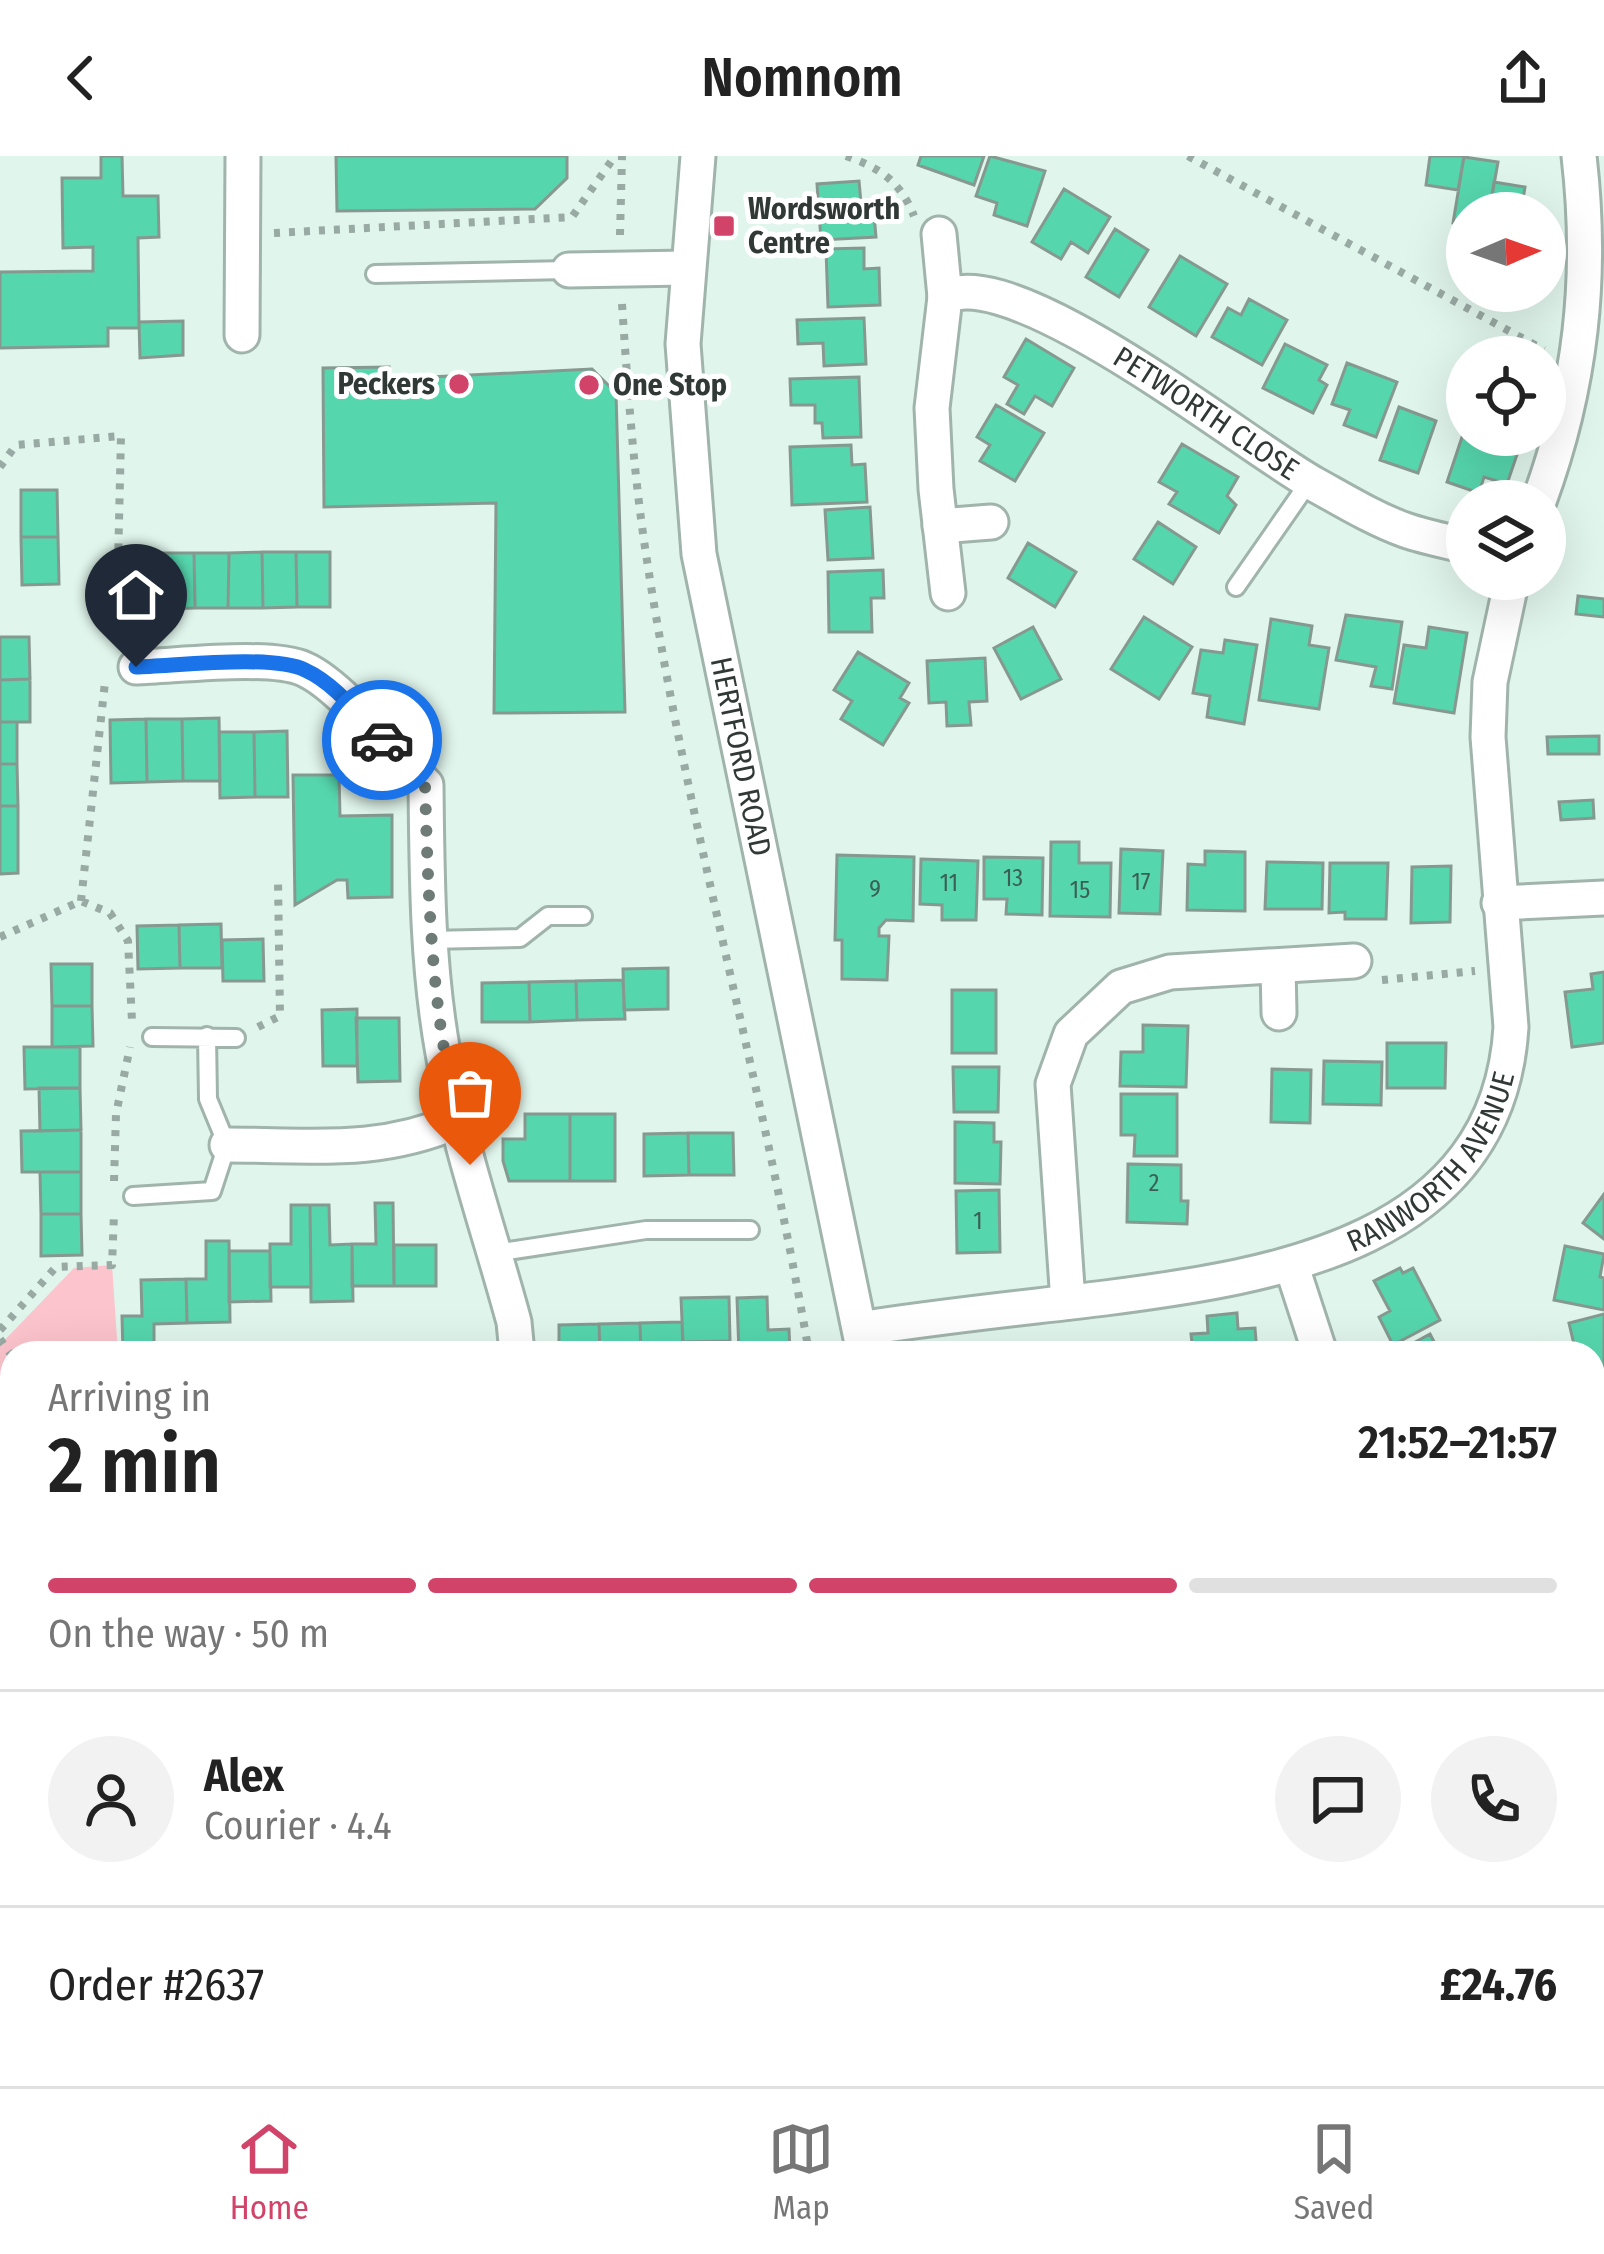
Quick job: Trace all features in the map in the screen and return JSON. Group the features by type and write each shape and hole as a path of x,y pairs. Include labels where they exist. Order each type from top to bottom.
{"street":[{"path":"242,335 243,156"},
{"name":"HERTFORD ROAD","path":"698,156 683,344 699,554 862,1341"},
{"path":"1545,480 1575,368 1596,227 1579,156"},
{"path":"938,234 945,297 932,408 949,593"},
{"path":"568,270 687,268"},
{"name":"PETWORTH CLOSE","path":"945,297 969,290 1051,316 1310,482 1402,530 1446,541"},
{"path":"940,526 992,522"},
{"name":"RANWORTH AVENUE","path":"862,1341 1068,1303 1216,1284 1358,1242 1444,1186 1481,1136 1506,1070 1511,1027 1489,718 1490,682 1508,600"},
{"path":"136,667 270,663 304,669 328,684 425,785 428,940 436,1010 457,1120 516,1341"},
{"path":"1499,902 1604,898"},
{"path":"1068,1303 1053,1084 1071,1034 1120,987 1170,972 1354,962"},
{"path":"1278,967 1279,1013"},
{"path":"227,1145 368,1146 416,1138 457,1120"},
{"path":"1291,1264 1316,1341"}],"lane":[{"path":"375,274 568,270"},
{"path":"1237,587 1310,482"},
{"path":"428,940 520,938 548,916 583,916"},
{"path":"134,1196 212,1190 227,1145 208,1099 207,1036"},
{"path":"152,1037 236,1038"},
{"path":"495,1253 646,1230 750,1230"}],"path":[{"path":"243,235 572,217 618,156"},
{"path":"618,156 629,404 648,567 691,791 785,1214 806,1341"},
{"path":"845,156 886,172 905,195 920,234 938,234"},
{"path":"1188,156 1575,368"},
{"path":"0,467 16,445 121,436"},
{"path":"236,1038 280,1016 278,880"},
{"path":"0,937 81,902 110,913 128,941 132,1005 132,1040 116,1114 112,1265 56,1267 0,1330"},
{"path":"1354,962 1365,982 1506,968"}],"shaded area":[{"path":"112,1265 117,1341 4,1341 74,1268"}],"building":[{"path":"101,156 122,156 123,196 158,196 159,237 138,238 139,328 108,328 108,346 0,348 0,272 93,271 93,247 63,248 62,178 101,178"},
{"path":"336,156 567,156 567,178 535,209 337,211"},
{"path":"921,156 984,156 974,185 918,165"},
{"path":"990,156 1045,171 1027,226 994,215 997,203 976,196"},
{"path":"1430,156 1464,156 1458,190 1426,185"},
{"path":"1464,157 1498,162 1493,192 1458,192"},
{"path":"859,181 861,203 873,202 876,237 821,240 817,184"},
{"path":"1494,182 1525,187 1524,192 1492,192"},
{"path":"1064,189 1110,217 1088,253 1071,242 1061,259 1032,242"},
{"path":"1115,229 1148,250 1119,297 1086,277"},
{"path":"864,248 864,269 879,268 880,305 828,307 826,249"},
{"path":"1180,256 1227,284 1196,336 1149,307"},
{"path":"1249,299 1287,320 1262,365 1212,337 1228,308 1241,315"},
{"path":"864,318 866,364 824,366 823,343 798,344 797,320"},
{"path":"183,321 183,355 140,358 139,322"},
{"path":"1026,339 1074,368 1052,406 1035,396 1024,414 1007,404 1018,385 1004,377"},
{"path":"1285,344 1327,365 1319,380 1327,385 1313,413 1263,388"},
{"path":"1347,363 1397,382 1376,437 1344,425 1350,410 1332,404"},
{"path":"389,367 389,379 592,369 616,393 625,712 494,713 496,503 324,507 323,368"},
{"path":"859,377 861,437 823,438 822,423 815,423 815,405 791,405 790,379"},
{"path":"996,405 1044,433 1015,481 980,461 990,445 977,437"},
{"path":"1399,407 1436,421 1418,473 1380,460"},
{"path":"1182,444 1238,477 1227,496 1236,505 1219,533 1169,504 1177,492 1159,482"},
{"path":"851,445 852,465 865,464 867,502 792,505 790,447"},
{"path":"1456,456 1517,456 1508,480 1448,480"},
{"path":"21,490 57,490 58,537 21,537"},
{"path":"870,507 873,558 828,560 825,510"},
{"path":"1158,522 1196,547 1173,584 1134,559"},
{"path":"21,537 58,537 59,584 22,585"},
{"path":"1028,543 1076,572 1055,607 1008,578"},
{"path":"262,552 263,608 228,608 229,553"},
{"path":"262,552 296,552 297,607 263,608"},
{"path":"296,552 330,552 330,607 297,607"},
{"path":"127,553 160,553 161,609 127,609"},
{"path":"160,553 194,553 195,608 161,609"},
{"path":"194,553 229,553 228,608 195,608"},
{"path":"883,570 884,598 871,598 872,632 829,632 828,572"},
{"path":"1578,596 1604,599 1604,617 1576,614"},
{"path":"1346,615 1402,622 1392,689 1371,686 1376,667 1336,660"},
{"path":"1144,617 1192,647 1159,699 1111,669"},
{"path":"1271,619 1312,626 1309,645 1329,648 1319,709 1259,700"},
{"path":"1033,627 1061,679 1021,699 994,648"},
{"path":"1429,627 1467,633 1454,713 1394,703 1404,645 1426,648"},
{"path":"0,637 29,637 30,679 0,680"},
{"path":"1225,640 1257,645 1244,724 1207,717 1210,696 1193,693 1201,650 1223,653"},
{"path":"858,652 909,683 900,698 909,703 883,745 841,719 852,701 834,690"},
{"path":"985,658 987,701 969,702 971,725 947,726 946,702 929,703 927,661"},
{"path":"30,679 30,722 0,722 0,680"},
{"path":"219,718 220,781 183,781 182,719"},
{"path":"146,719 182,719 183,781 147,782"},
{"path":"146,719 147,782 111,783 110,720"},
{"path":"0,722 17,722 17,764 0,764"},
{"path":"287,731 288,797 255,797 254,732"},
{"path":"219,732 254,732 255,797 220,798"},
{"path":"1599,736 1599,754 1548,754 1547,737"},
{"path":"0,764 17,764 18,806 0,806"},
{"path":"293,775 339,775 340,816 392,815 392,897 348,898 347,880 337,880 295,905"},
{"path":"1593,800 1594,818 1561,820 1559,802"},
{"path":"0,806 18,806 18,873 0,874"},
{"path":"1051,842 1079,842 1079,863 1111,863 1110,917 1050,916"},
{"path":"1121,849 1163,851 1160,914 1119,913"},
{"path":"1205,851 1245,852 1245,911 1187,910 1188,864 1205,865"},
{"path":"837,855 914,857 913,921 886,920 879,928 879,936 889,936 887,980 842,979 842,940 835,940"},
{"path":"984,857 1043,858 1042,915 1006,914 1007,899 984,899"},
{"path":"921,859 978,861 976,920 942,920 942,905 920,904"},
{"path":"1267,862 1323,863 1322,909 1265,909"},
{"path":"1330,863 1388,863 1386,919 1345,919 1345,912 1329,913"},
{"path":"1451,866 1450,922 1411,923 1412,867"},
{"path":"221,924 222,968 180,968 179,925"},
{"path":"179,925 180,968 138,969 137,926"},
{"path":"263,939 264,981 223,981 222,940"},
{"path":"51,964 92,964 92,1006 52,1006"},
{"path":"668,968 668,1009 624,1010 623,969"},
{"path":"1604,972 1604,1043 1572,1047 1565,992 1593,989 1591,974"},
{"path":"623,980 625,1019 577,1020 576,981"},
{"path":"576,981 577,1020 530,1022 529,982"},
{"path":"529,982 530,1022 482,1022 482,983"},
{"path":"952,990 996,990 996,1053 952,1053"},
{"path":"52,1006 92,1006 93,1046 52,1047"},
{"path":"357,1009 357,1066 323,1066 322,1010"},
{"path":"356,1018 399,1018 400,1081 358,1082"},
{"path":"1143,1025 1188,1026 1186,1087 1120,1086 1121,1052 1143,1052"},
{"path":"1387,1043 1446,1043 1445,1088 1387,1088"},
{"path":"24,1047 80,1047 80,1088 25,1089"},
{"path":"1324,1061 1382,1062 1381,1105 1323,1104"},
{"path":"953,1067 999,1067 998,1112 954,1112"},
{"path":"1272,1069 1311,1070 1310,1123 1271,1122"},
{"path":"39,1088 80,1088 81,1130 40,1131"},
{"path":"1121,1094 1177,1094 1177,1156 1134,1156 1135,1135 1121,1135"},
{"path":"525,1114 570,1114 570,1181 509,1181 503,1139 525,1139"},
{"path":"570,1114 615,1114 615,1181 570,1181"},
{"path":"955,1122 994,1123 994,1142 1001,1142 1000,1184 955,1183"},
{"path":"81,1130 81,1172 22,1172 21,1131"},
{"path":"688,1133 733,1133 734,1175 689,1175"},
{"path":"688,1133 689,1175 644,1176 644,1134"},
{"path":"1128,1164 1181,1165 1181,1201 1188,1201 1187,1224 1127,1222"},
{"path":"40,1172 81,1172 81,1214 41,1214"},
{"path":"999,1190 1000,1252 957,1253 956,1191"},
{"path":"1604,1194 1604,1239 1583,1223"},
{"path":"375,1203 393,1203 394,1286 352,1286 352,1244 376,1244"},
{"path":"291,1205 310,1205 311,1287 270,1287 270,1244 291,1244"},
{"path":"310,1205 329,1205 330,1245 352,1244 353,1301 311,1302"},
{"path":"41,1214 81,1214 82,1255 41,1256"},
{"path":"206,1241 229,1241 230,1322 187,1323 186,1279 206,1279"},
{"path":"394,1245 436,1245 436,1286 394,1286"},
{"path":"1565,1246 1604,1254 1600,1277 1604,1278 1604,1310 1554,1300"},
{"path":"229,1251 270,1251 271,1301 229,1302"},
{"path":"1400,1268 1403,1273 1413,1268 1440,1320 1401,1341 1391,1341 1379,1317 1390,1311 1374,1281"},
{"path":"186,1279 187,1323 154,1324 154,1341 123,1341 122,1316 142,1316 141,1280"},
{"path":"729,1297 730,1341 683,1341 681,1298"},
{"path":"767,1297 768,1330 789,1329 790,1341 739,1341 737,1298"},
{"path":"1237,1313 1238,1329 1255,1328 1256,1341 1192,1341 1191,1334 1208,1333 1207,1316"},
{"path":"1604,1314 1604,1341 1573,1341 1569,1323"},
{"path":"682,1322 683,1341 641,1341 640,1323"},
{"path":"640,1323 641,1341 600,1341 599,1324"},
{"path":"599,1324 600,1341 559,1341 559,1325"}],"way so far":[{"path":"382,740 425,785 428,940 436,1010 470,1165"}],"place":[{"name":"Wordsworth Centre","path":"724,226"},
{"name":"Peckers","path":"459,384"},
{"name":"One Stop","path":"589,385"}],"route":[{"path":"136,667 270,663 304,669 328,684 382,740"}]}
